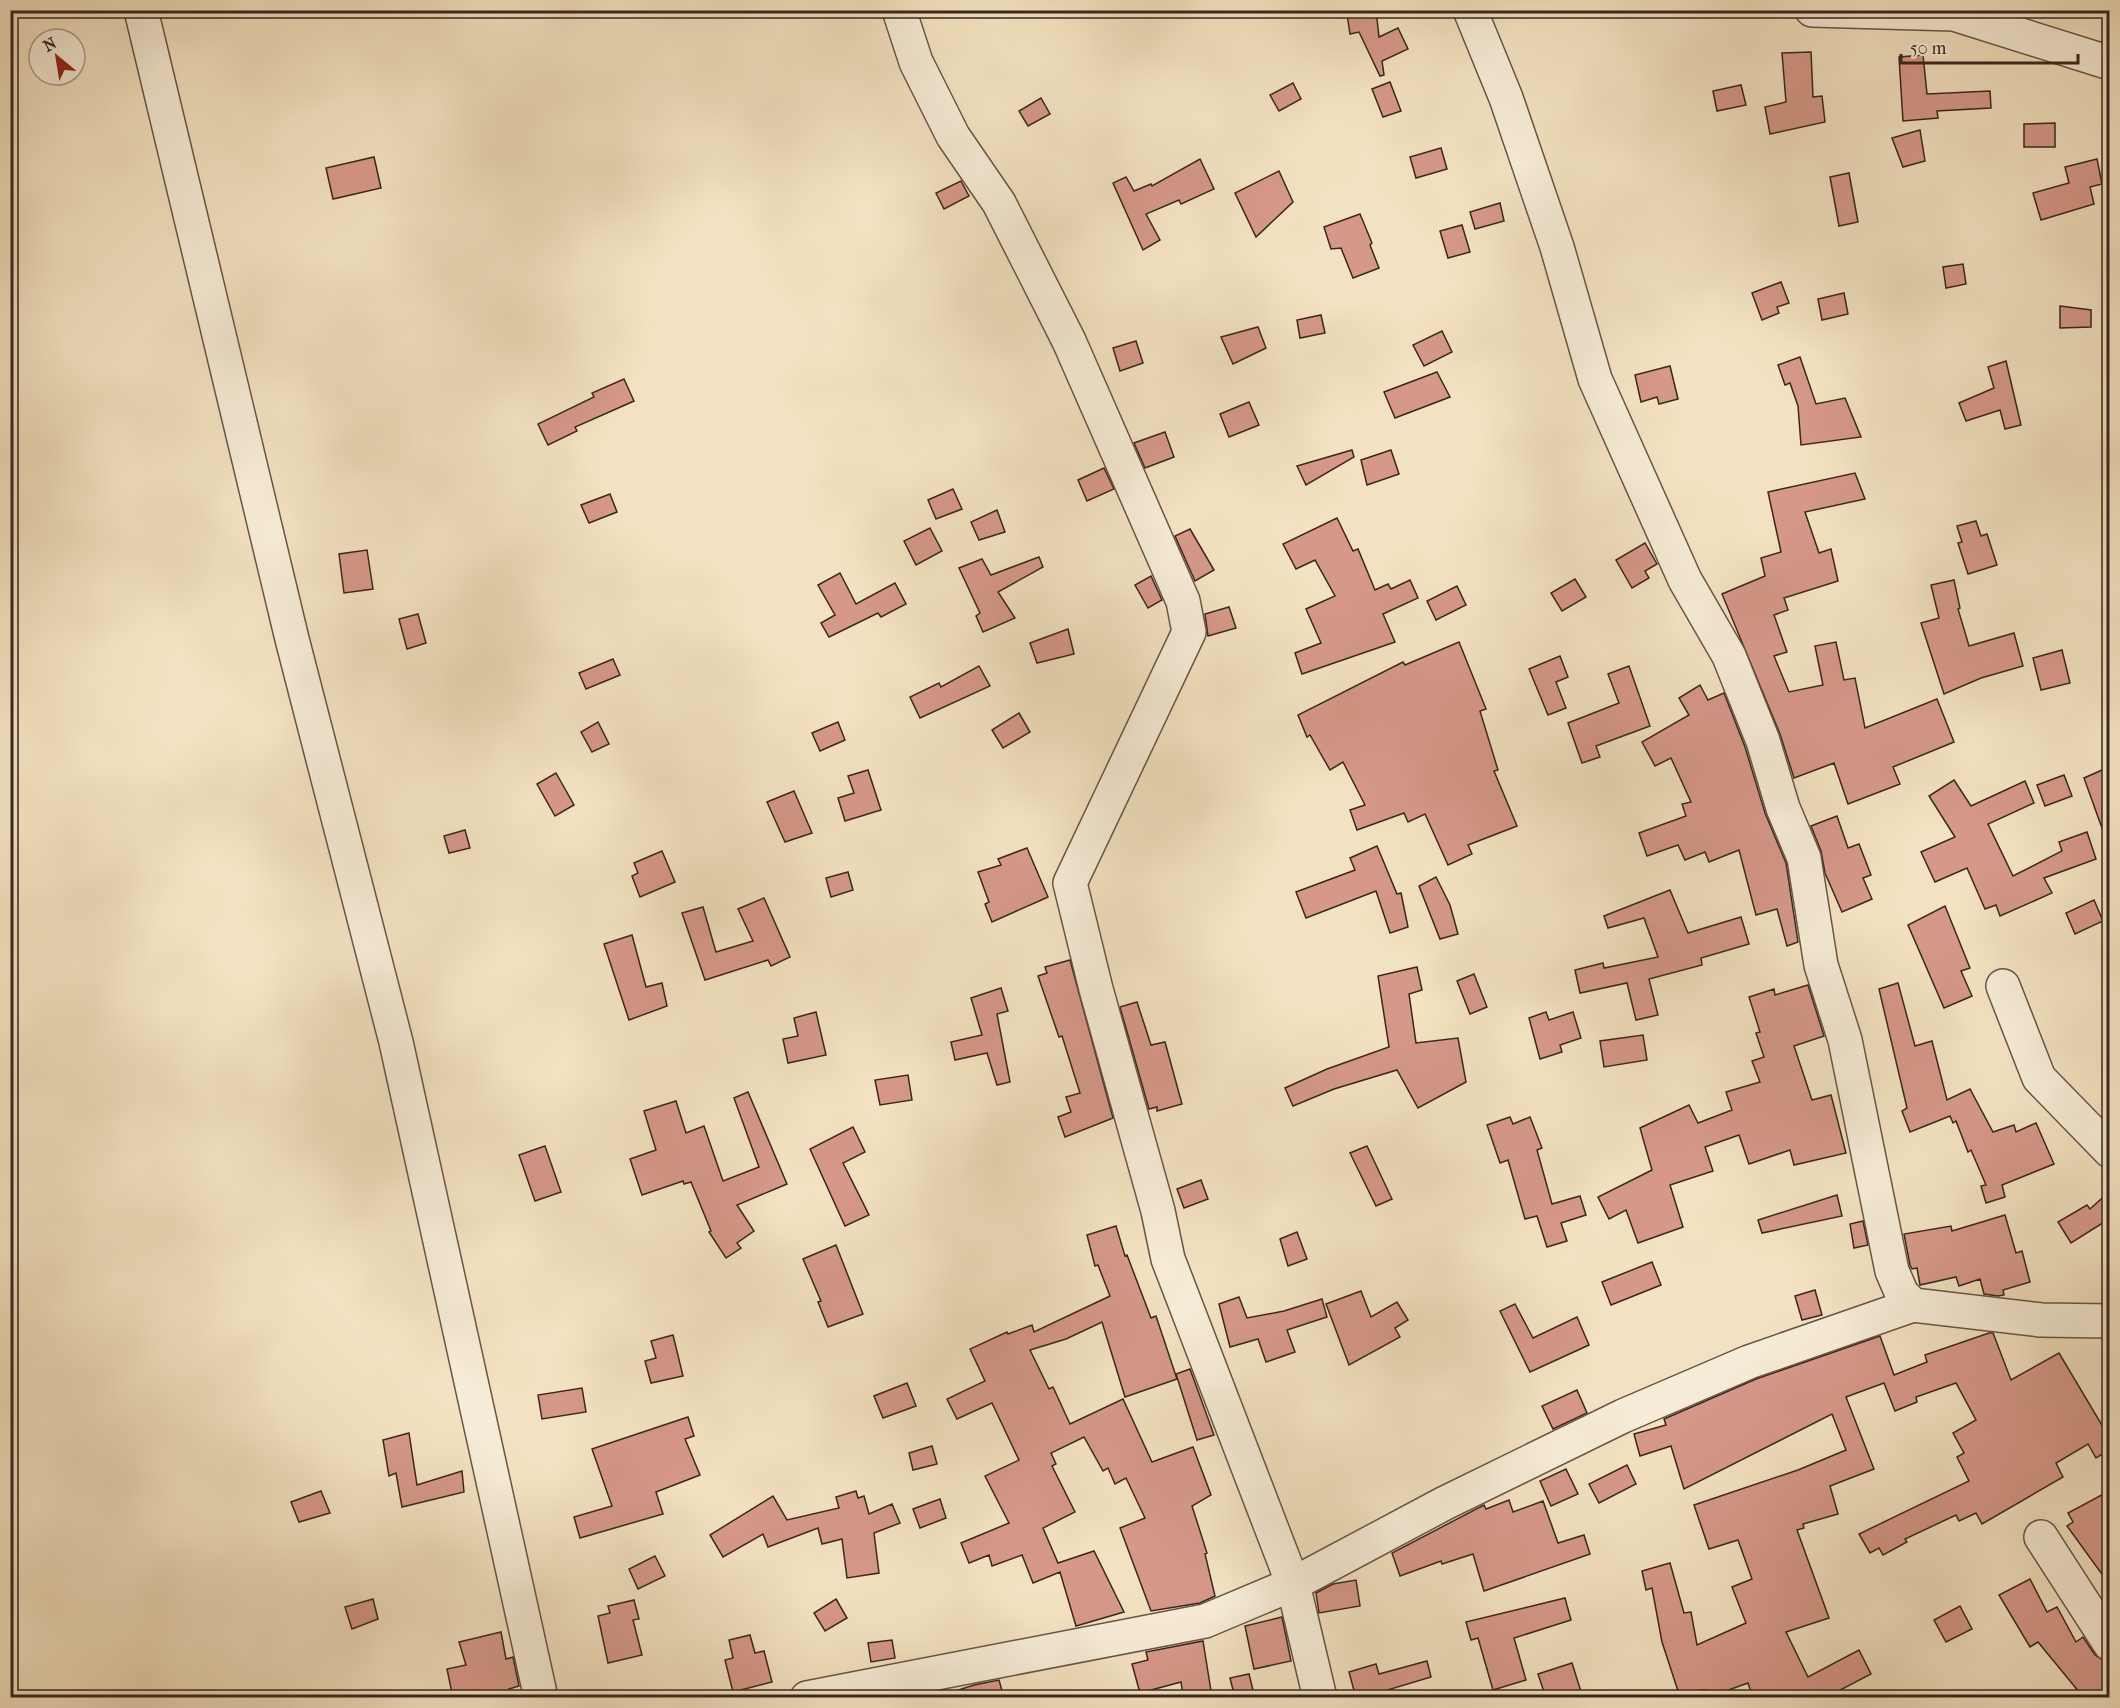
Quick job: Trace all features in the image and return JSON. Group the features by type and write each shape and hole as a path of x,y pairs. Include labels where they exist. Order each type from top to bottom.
{"street":[{"path":"141,10 292,639 396,1042 541,1698"},
{"path":"899,10 916,62 952,135 999,203 1069,341 1183,601 1188,632 1070,883 1178,1291 1293,1584 1320,1698"},
{"path":"1470,10 1506,98 1557,248 1595,379 1685,580 1729,656 1763,741 1783,808 1803,858 1821,965 1845,1040 1892,1271 1902,1294 1913,1305"},
{"path":"1812,10 1954,14 2109,63"},
{"path":"2003,987 2039,1078 2109,1151"},
{"path":"807,1698 866,1684 1205,1622 1293,1584 1445,1503 1623,1416 1749,1362 1913,1305 2041,1320 2109,1321"},
{"path":"2041,1538 2109,1644"}],"building":[{"path":"1376,10 1379,37 1398,28 1408,49 1382,61 1384,75 1380,76 1359,32 1350,34 1347,14"},
{"path":"1811,52 1813,97 1822,96 1825,122 1770,134 1765,107 1786,102 1782,53"},
{"path":"1923,55 1927,94 1990,91 1991,108 1937,111 1938,118 1903,121 1899,57"},
{"path":"1390,82 1401,111 1383,117 1372,89"},
{"path":"1293,83 1301,99 1279,111 1270,95"},
{"path":"1741,85 1746,105 1717,111 1713,91"},
{"path":"1041,98 1050,114 1028,126 1019,111"},
{"path":"2055,123 2055,147 2024,147 2024,124"},
{"path":"1920,130 1925,161 1903,167 1892,138"},
{"path":"1441,148 1447,169 1416,178 1410,157"},
{"path":"374,157 381,188 333,199 326,168"},
{"path":"1200,159 1214,189 1181,204 1179,200 1146,214 1160,240 1143,250 1113,183 1126,177 1134,191 1151,184 1152,186"},
{"path":"2097,159 2102,184 2090,187 2094,204 2041,220 2033,193 2069,183 2065,167"},
{"path":"1279,171 1293,202 1256,237 1235,193"},
{"path":"1849,173 1858,222 1839,226 1830,177"},
{"path":"961,181 969,196 944,209 936,193"},
{"path":"1500,203 1504,221 1475,229 1470,212"},
{"path":"1360,214 1379,268 1353,278 1341,248 1331,249 1324,227"},
{"path":"1462,225 1470,252 1448,258 1440,231"},
{"path":"1963,264 1966,284 1946,288 1943,267"},
{"path":"1781,282 1789,303 1777,307 1779,313 1762,320 1752,293"},
{"path":"1844,293 1848,314 1822,320 1818,299"},
{"path":"2060,306 2091,310 2091,327 2060,328"},
{"path":"1321,315 1325,333 1300,338 1297,320"},
{"path":"1258,327 1266,348 1233,364 1221,337"},
{"path":"1442,331 1452,352 1424,366 1413,345"},
{"path":"1136,341 1143,363 1120,371 1113,348"},
{"path":"1800,357 1816,404 1845,398 1861,437 1801,445 1798,406 1790,383 1785,385 1778,365"},
{"path":"2006,361 2021,425 2005,429 2000,410 1966,421 1959,403 1994,388 1988,367"},
{"path":"1670,366 1678,399 1659,404 1657,397 1641,402 1635,375"},
{"path":"1437,372 1450,397 1395,418 1384,392"},
{"path":"624,379 634,401 575,427 577,431 548,445 538,424 594,397 592,393"},
{"path":"1249,402 1259,425 1229,437 1220,414"},
{"path":"1165,432 1174,457 1145,468 1134,443"},
{"path":"1352,450 1354,457 1306,485 1297,466"},
{"path":"1391,450 1399,474 1367,485 1361,460"},
{"path":"1104,468 1114,489 1087,501 1078,480"},
{"path":"1855,473 1865,499 1805,512 1819,553 1831,549 1838,581 1784,598 1788,610 1774,615 1787,652 1774,656 1789,692 1823,685 1815,646 1836,642 1844,680 1855,678 1865,728 1937,699 1954,742 1893,767 1900,784 1848,804 1834,763 1794,778 1780,734 1722,594 1765,576 1761,558 1781,552 1768,492"},
{"path":"953,489 962,509 936,519 928,500"},
{"path":"610,494 617,512 589,523 581,505"},
{"path":"997,510 1005,532 979,540 971,522"},
{"path":"1337,518 1353,551 1358,549 1375,590 1388,584 1391,589 1410,580 1418,598 1383,614 1395,642 1302,674 1295,653 1321,643 1306,609 1335,596 1315,560 1296,569 1283,544"},
{"path":"1976,521 1981,536 1987,534 1997,565 1968,574 1958,543 1962,542 1957,526"},
{"path":"930,528 942,551 916,565 904,541"},
{"path":"1190,529 1214,570 1195,581 1175,536"},
{"path":"1645,543 1657,564 1645,571 1649,578 1632,588 1616,560"},
{"path":"367,550 373,589 344,593 339,554"},
{"path":"1039,557 1043,567 998,592 1015,618 983,632 976,616 980,613 959,568 982,559 991,575"},
{"path":"840,573 856,604 895,583 906,604 881,617 878,613 829,637 821,623 835,615 818,585"},
{"path":"1151,576 1162,600 1148,608 1135,585"},
{"path":"1575,579 1586,597 1562,611 1551,593"},
{"path":"1954,580 1960,608 1958,609 1969,646 2014,633 2023,666 1981,678 1944,694 1921,623 1939,618 1931,585"},
{"path":"1457,586 1466,605 1436,620 1427,601"},
{"path":"1229,607 1236,628 1208,636 1205,614"},
{"path":"418,614 426,643 407,649 399,619"},
{"path":"1068,629 1074,654 1037,663 1030,643"},
{"path":"1459,642 1486,709 1480,711 1498,770 1494,771 1517,826 1468,845 1472,854 1448,865 1425,814 1408,822 1404,813 1357,830 1350,810 1365,805 1343,762 1330,770 1310,735 1307,737 1298,715 1403,662 1405,665"},
{"path":"2062,650 2070,683 2041,690 2033,658"},
{"path":"1560,656 1568,677 1556,682 1566,708 1548,715 1529,669"},
{"path":"613,659 620,675 586,689 579,673"},
{"path":"979,666 990,686 920,718 910,697 939,683 941,687"},
{"path":"1629,666 1650,726 1596,746 1600,757 1582,763 1568,723 1619,703 1608,674"},
{"path":"1700,685 1708,700 1724,693 1745,747 1765,813 1786,863 1798,942 1787,946 1777,909 1756,915 1739,850 1709,862 1705,852 1685,860 1678,845 1647,856 1639,833 1686,816 1682,804 1691,802 1671,758 1655,766 1642,742 1689,715 1679,698"},
{"path":"1019,713 1030,732 1003,748 992,730"},
{"path":"598,722 609,744 592,752 581,732"},
{"path":"838,722 845,740 820,751 812,733"},
{"path":"2109,767 2109,842 2107,842 2084,778"},
{"path":"868,770 881,810 845,821 838,798 854,793 848,776"},
{"path":"556,773 574,805 555,816 537,784"},
{"path":"2064,775 2072,796 2045,806 2037,785"},
{"path":"1954,780 1971,806 2025,781 2034,803 1988,824 2013,876 2062,851 2059,842 2087,832 2096,859 2044,878 2052,893 2000,916 1996,905 1985,909 1967,868 1935,882 1921,852 1955,837 1929,796"},
{"path":"794,791 812,833 785,842 767,802"},
{"path":"1837,816 1848,848 1859,844 1871,875 1863,878 1872,899 1842,912 1825,873 1821,851 1811,826"},
{"path":"465,830 470,848 449,853 444,836"},
{"path":"1377,846 1397,894 1401,893 1408,927 1390,933 1376,891 1306,918 1296,892 1355,870 1350,858"},
{"path":"1027,848 1048,897 992,922 985,904 989,902 978,872 1001,865 998,859"},
{"path":"662,851 675,882 640,897 632,876 638,873 634,863"},
{"path":"848,872 853,890 831,897 826,878"},
{"path":"1436,877 1450,905 1458,934 1440,939 1419,886"},
{"path":"1670,890 1688,933 1741,917 1749,944 1701,958 1702,965 1649,979 1658,1015 1636,1020 1627,983 1580,993 1575,970 1603,963 1604,968 1658,957 1644,918 1608,928 1604,916"},
{"path":"764,898 790,957 771,966 768,960 705,980 682,913 703,907 716,952 753,941 738,909"},
{"path":"2094,900 2103,921 2075,934 2066,913"},
{"path":"1945,906 1970,968 1961,971 1972,996 1944,1008 1908,925"},
{"path":"632,935 646,987 662,983 667,1006 629,1020 604,944"},
{"path":"1070,960 1113,1118 1065,1137 1058,1117 1071,1112 1066,1097 1080,1093 1062,1036 1059,1037 1038,976 1047,973 1045,967"},
{"path":"1417,967 1422,990 1409,994 1416,1043 1458,1038 1466,1082 1418,1108 1397,1070 1334,1089 1293,1106 1285,1088 1327,1069 1389,1047 1378,976"},
{"path":"1474,974 1487,1007 1470,1014 1457,981"},
{"path":"1898,983 1915,1046 1932,1041 1947,1100 1970,1089 1993,1132 2014,1125 2016,1132 2036,1123 2054,1164 2002,1185 2005,1197 1986,1203 1981,1186 1986,1185 1971,1150 1968,1152 1956,1121 1953,1123 1950,1116 1910,1132 1902,1111 1907,1108 1879,989"},
{"path":"1808,985 1824,1036 1794,1046 1812,1100 1831,1095 1846,1153 1794,1165 1790,1150 1749,1164 1739,1135 1705,1147 1713,1171 1670,1185 1683,1227 1638,1243 1626,1210 1609,1219 1598,1197 1652,1170 1640,1128 1689,1105 1698,1123 1732,1110 1726,1092 1760,1082 1752,1061 1764,1057 1756,1033 1760,1032 1749,997 1774,989 1775,995"},
{"path":"1001,988 1008,1011 997,1014 1010,1082 997,1085 987,1053 955,1060 951,1042 982,1035 971,998"},
{"path":"1137,1002 1151,1045 1165,1042 1182,1104 1157,1111 1157,1107 1149,1109 1120,1007"},
{"path":"816,1012 826,1055 788,1063 783,1039 798,1036 794,1018"},
{"path":"1546,1012 1549,1020 1573,1012 1581,1038 1560,1045 1562,1052 1540,1059 1529,1018"},
{"path":"1643,1035 1647,1060 1604,1067 1600,1041"},
{"path":"908,1075 912,1100 880,1105 875,1080"},
{"path":"748,1092 787,1184 737,1205 754,1231 737,1243 741,1248 726,1258 709,1232 711,1231 691,1182 684,1184 683,1181 642,1195 630,1159 656,1150 644,1111 676,1101 686,1133 704,1126 723,1181 759,1167 734,1098"},
{"path":"1510,1117 1513,1124 1530,1117 1542,1148 1537,1150 1552,1204 1580,1196 1586,1215 1561,1223 1567,1241 1547,1247 1537,1216 1525,1219 1508,1160 1500,1163 1487,1125"},
{"path":"853,1127 865,1152 843,1163 869,1215 845,1226 810,1149"},
{"path":"545,1146 561,1192 535,1201 519,1155"},
{"path":"1367,1146 1392,1199 1376,1206 1350,1153"},
{"path":"1201,1180 1208,1199 1184,1208 1177,1189"},
{"path":"2109,1192 2109,1219 2071,1243 2058,1222 2087,1205 2090,1209"},
{"path":"1837,1195 1842,1216 1762,1233 1758,1220"},
{"path":"2005,1215 2016,1253 2022,1251 2030,1282 2003,1290 2004,1295 1998,1296 1984,1294 1980,1279 1959,1286 1956,1277 1920,1285 1917,1268 1912,1269 1910,1265 1904,1234 1951,1226 1952,1231"},
{"path":"1863,1221 1868,1245 1854,1248 1850,1224"},
{"path":"1116,1226 1125,1256 1127,1255 1151,1318 1156,1316 1177,1379 1125,1397 1102,1322 1066,1339 1030,1350 1049,1389 1053,1387 1070,1424 1123,1399 1152,1462 1193,1447 1211,1495 1192,1506 1207,1553 1205,1554 1215,1596 1200,1603 1151,1611 1120,1528 1145,1518 1126,1478 1115,1484 1108,1468 1103,1471 1084,1437 1051,1453 1056,1464 1052,1466 1075,1512 1043,1528 1058,1563 1094,1551 1124,1612 1076,1626 1060,1572 1033,1583 1022,1555 992,1566 989,1555 969,1563 961,1543 1009,1523 985,1476 1019,1460 992,1403 957,1419 947,1399 985,1381 970,1349 1007,1332 1008,1334 1032,1325 1034,1332 1110,1296 1098,1265 1095,1266 1087,1235"},
{"path":"1297,1232 1307,1259 1288,1266 1280,1239"},
{"path":"836,1245 863,1314 828,1327 818,1302 821,1301 803,1259"},
{"path":"1652,1262 1661,1285 1611,1305 1602,1282"},
{"path":"1815,1290 1822,1315 1802,1320 1795,1296"},
{"path":"1361,1291 1371,1317 1397,1302 1408,1320 1395,1328 1400,1337 1349,1365 1326,1304"},
{"path":"1239,1297 1247,1318 1284,1311 1322,1299 1327,1317 1287,1330 1295,1352 1266,1362 1258,1339 1230,1347 1219,1304"},
{"path":"1515,1304 1533,1338 1577,1317 1589,1345 1530,1372 1500,1311"},
{"path":"1993,1333 2011,1380 2059,1353 2109,1437 2109,1450 2096,1458 2088,1444 2056,1463 2063,1477 1982,1524 1976,1513 1959,1521 1956,1515 1905,1539 1907,1542 1883,1555 1879,1548 1870,1553 1859,1534 1969,1481 1957,1457 1964,1453 1953,1433 1976,1420 1956,1383 1916,1397 1917,1402 1895,1411 1884,1383 1846,1397 1874,1469 1830,1486 1838,1514 1803,1524 1804,1528 1797,1530 1829,1618 1786,1632 1808,1677 1859,1650 1871,1674 1825,1698 1753,1698 1748,1683 1709,1697 1707,1690 1701,1690 1680,1697 1662,1642 1652,1588 1646,1590 1642,1571 1670,1563 1684,1613 1691,1612 1697,1645 1746,1623 1732,1587 1752,1579 1738,1540 1709,1549 1694,1505 1798,1470 1846,1450 1832,1414 1684,1489 1671,1446 1640,1456 1634,1434 1666,1425 1664,1419 1756,1379 1880,1336 1894,1375 1927,1362 1925,1355"},
{"path":"673,1335 683,1376 651,1383 645,1361 656,1358 651,1341"},
{"path":"1190,1369 1214,1435 1197,1440 1176,1374"},
{"path":"907,1383 916,1406 883,1418 874,1396"},
{"path":"582,1388 586,1412 542,1419 538,1395"},
{"path":"1577,1390 1587,1413 1553,1429 1542,1406"},
{"path":"688,1417 694,1436 685,1439 700,1475 656,1492 663,1514 580,1538 574,1517 612,1506 592,1449"},
{"path":"409,1433 417,1485 462,1471 464,1492 402,1507 396,1473 389,1476 383,1440"},
{"path":"932,1446 937,1464 913,1470 909,1453"},
{"path":"1627,1465 1636,1484 1599,1503 1589,1484"},
{"path":"1566,1469 1578,1494 1551,1506 1540,1481"},
{"path":"321,1491 330,1513 299,1522 291,1502"},
{"path":"856,1491 858,1498 864,1496 869,1514 892,1504 900,1523 874,1533 879,1573 847,1578 842,1539 822,1544 818,1528 768,1547 763,1534 723,1557 710,1535 773,1496 787,1520 839,1508 836,1497"},
{"path":"2109,1491 2109,1584 2067,1526 2073,1522 2068,1513"},
{"path":"940,1499 946,1518 920,1528 913,1509"},
{"path":"1509,1500 1513,1512 1543,1501 1558,1543 1584,1535 1590,1554 1484,1591 1473,1554 1442,1564 1441,1561 1400,1576 1392,1553 1484,1505 1486,1509"},
{"path":"655,1556 665,1576 638,1589 629,1569"},
{"path":"2030,1579 2047,1612 2057,1607 2076,1642 2083,1637 2095,1655 2106,1662 2109,1667 2109,1698 2084,1698 2038,1642 2030,1647 1999,1595"},
{"path":"1356,1580 1360,1606 1319,1613 1316,1593 1333,1584"},
{"path":"1565,1598 1571,1620 1514,1638 1526,1680 1493,1690 1478,1638 1471,1640 1466,1622"},
{"path":"373,1599 378,1619 352,1629 345,1607"},
{"path":"836,1599 847,1618 825,1631 814,1613"},
{"path":"634,1600 639,1619 633,1620 642,1655 608,1663 598,1616 610,1613 608,1606"},
{"path":"1960,1606 1972,1629 1946,1642 1934,1620"},
{"path":"1282,1617 1291,1661 1254,1669 1245,1626"},
{"path":"501,1632 506,1659 513,1657 519,1686 509,1689 511,1698 453,1698 447,1669 466,1665 459,1642"},
{"path":"750,1635 755,1653 764,1651 772,1682 733,1692 725,1660 733,1658 729,1640"},
{"path":"892,1640 895,1658 871,1662 868,1643"},
{"path":"1203,1641 1211,1691 1183,1696 1181,1682 1140,1693 1132,1664 1148,1660 1146,1652"},
{"path":"1427,1661 1431,1677 1384,1691 1385,1698 1356,1698 1349,1672 1376,1664 1379,1674"},
{"path":"1572,1663 1583,1698 1546,1698 1538,1674"},
{"path":"1249,1674 1255,1698 1235,1698 1230,1678"},
{"path":"999,1680 1004,1698 946,1698 946,1694"}]}
